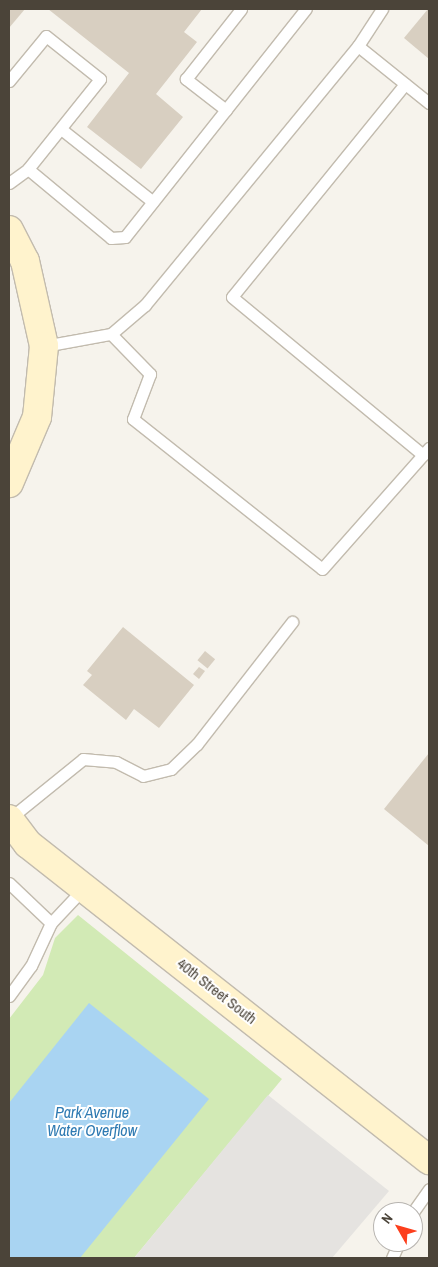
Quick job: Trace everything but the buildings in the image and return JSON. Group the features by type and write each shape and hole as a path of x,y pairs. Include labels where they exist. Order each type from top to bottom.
{"street":[{"path":"9,230 25,261 44,346 36,417 9,484"},
{"name":"40th Street South","path":"9,819 28,844 83,889 429,1160"}],"lane":[{"path":"226,110 186,79 241,9"},
{"path":"28,169 111,238 125,237 306,9"},
{"path":"44,346 111,334 172,276 358,46 382,9"},
{"path":"9,81 46,36 100,79 28,169 9,183"},
{"path":"358,46 429,103"},
{"path":"111,334 150,374 134,419 322,569 426,451 232,297 406,84"},
{"path":"60,129 152,202"},
{"path":"9,819 83,758 116,762 143,776 171,769 197,744 292,622"},
{"path":"9,883 51,923"},
{"path":"9,996 31,966 51,923 83,889"},
{"path":"420,1202 429,1189"}],"green space":[{"path":"78,915 282,1079 134,1258 9,1258 9,1019 43,975 55,938"}],"shaded area":[{"path":"268,1095 389,1191 380,1202 373,1202 373,1210 332,1258 134,1258"}],"water":[{"name":"Park Avenue Water Overflow","path":"89,1003 209,1099 80,1258 9,1258 9,1103"}]}
